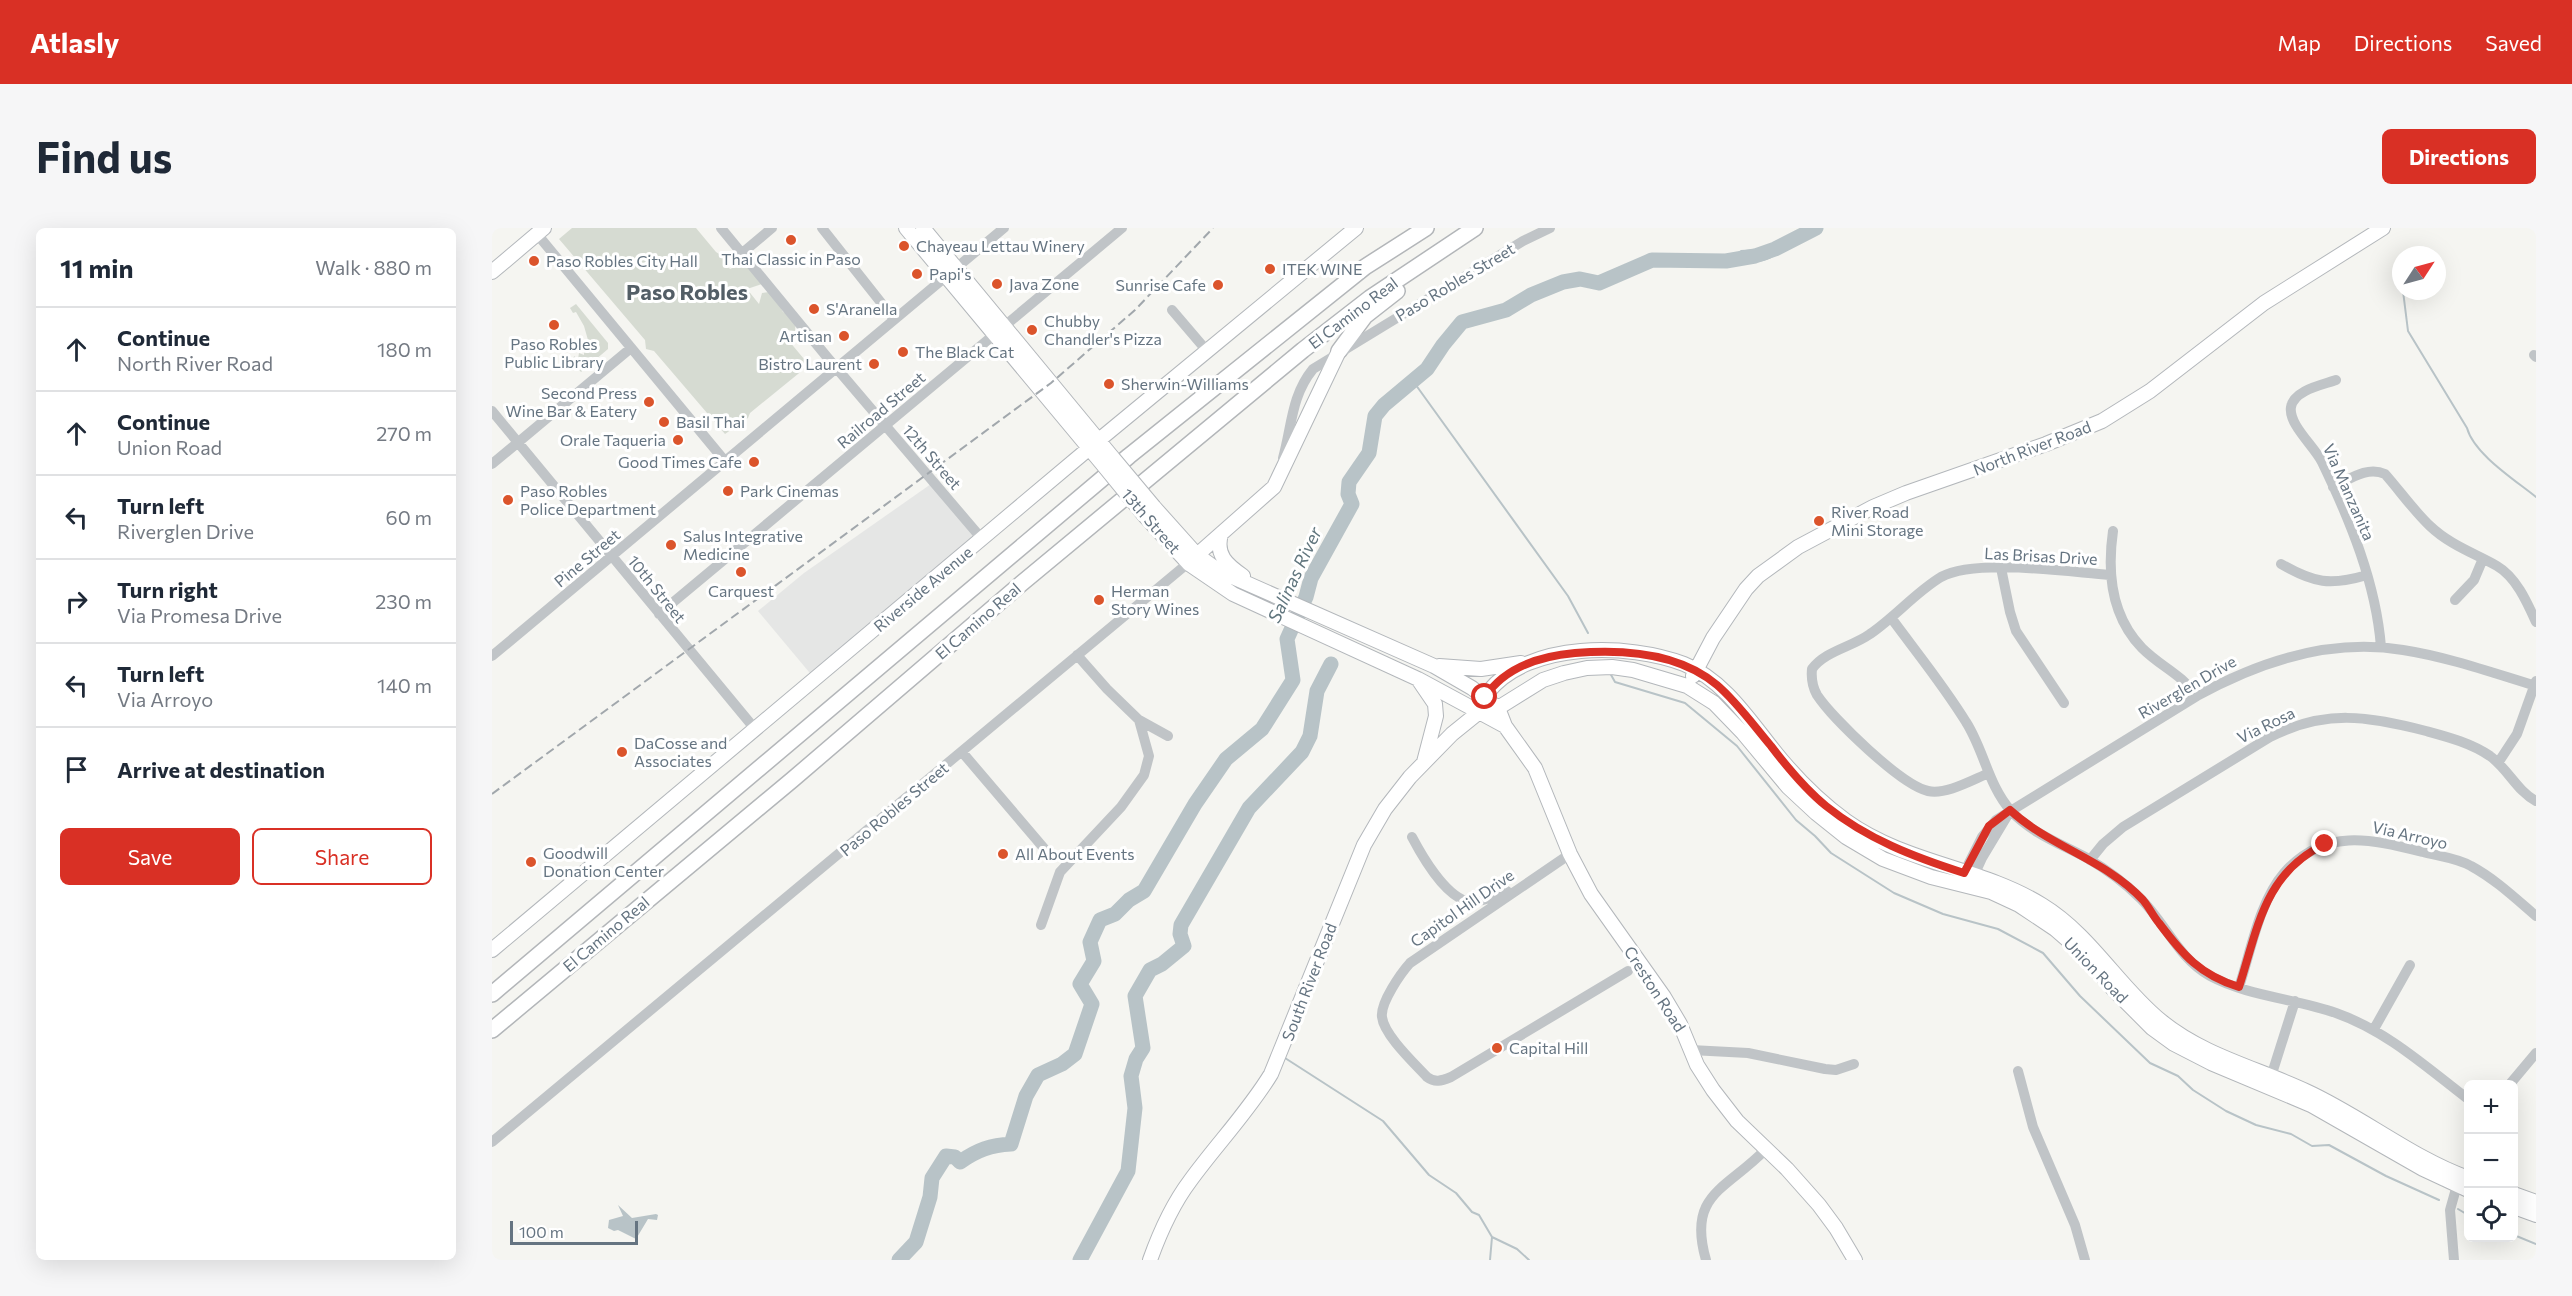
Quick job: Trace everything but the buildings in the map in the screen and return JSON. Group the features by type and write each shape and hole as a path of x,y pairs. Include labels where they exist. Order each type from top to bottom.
{"highway":[{"path":"1365,267 1375,254 1409,228"},
{"name":"El Camino Real","path":"492,994 1129,456 1365,267 1426,228"},
{"path":"1340,351 1365,316 1455,250 1476,228"},
{"name":"El Camino Real","path":"492,1030 818,758 1022,583 1303,350 1370,298 1476,228"}],"main road":[{"name":"13th Street","path":"906,228 951,272 1149,511 1193,560 1233,594 1460,700 1478,713"},
{"name":"13th Street","path":"923,228 951,272"},
{"name":"Riverside Avenue","path":"492,950 1094,444 1356,228"},
{"name":"North River Road","path":"1687,686 1718,630 1746,589 1762,573 1798,548 1881,504 1938,481 2046,444 2110,416 2150,391 2264,303 2383,228"},
{"path":"492,272 540,231"},
{"name":"Paso Robles Street","path":"1193,560 1274,487 1340,351"},
{"path":"1221,534 1220,551 1224,561 1244,580"},
{"path":"1193,560 1244,580 1277,599 1430,664 1481,669 1510,666 1555,655 1615,651 1663,658 1696,670"},
{"path":"1478,713 1489,690 1510,673 1537,659"},
{"name":"Creston Road","path":"1430,664 1485,697 1498,708 1505,726 1535,768 1570,854 1591,894 1669,1006 1697,1065 1727,1109 1765,1150 1787,1169 1819,1205 1855,1260"},
{"path":"1478,713 1498,708 1543,680 1587,668 1633,670 1687,686"},
{"name":"Union Road","path":"1696,670 1731,698 1784,764 1825,805 1878,840 1967,880"},
{"path":"1418,680 1435,704 1436,716 1424,762"},
{"name":"Union Road","path":"1687,686 1714,703 1729,717 1788,787 1846,837 1883,859 1931,877 2004,886 2042,905 2078,931 2132,994 2162,1022 2211,1053 2269,1081 2306,1090 2359,1118 2463,1182"},
{"name":"Creston Road","path":"1478,713 1505,726"},
{"name":"South River Road","path":"1150,1260 1162,1228 1184,1189 1260,1093 1271,1074 1364,845 1385,809 1424,762 1478,713"},
{"path":"2518,1195 2536,1202"},
{"path":"2518,1208 2536,1215"}],"street":[{"name":"12th Street","path":"721,228 835,367 982,539"},
{"path":"741,254 772,228"},
{"path":"822,228 894,319"},
{"name":"Pine Street","path":"494,651 612,557 724,460 1004,228"},
{"name":"Paso Robles Street","path":"1274,487 1288,441 1296,398 1302,382 1313,369 1513,246 1550,228"},
{"name":"Railroad Street","path":"659,615 1000,330 1115,230"},
{"path":"540,231 631,348 724,460"},
{"path":"1172,310 1207,351"},
{"name":"Paso Robles Street","path":"1325,381 1343,356 1361,340"},
{"path":"492,464 631,348"},
{"name":"Via Manzanita","path":"2336,380 2306,391 2297,397 2291,406 2291,417 2296,427 2313,446 2333,487 2367,575 2377,612 2381,647"},
{"name":"10th Street","path":"492,411 755,729"},
{"path":"2333,487 2367,471 2376,470 2385,474 2430,526 2451,543 2482,561 2498,567 2527,601 2536,622"},
{"path":"2113,531 2109,575 2114,597 2130,632 2142,647 2187,683 2196,696"},
{"name":"Paso Robles Street","path":"492,1142 1193,560"},
{"path":"2455,600 2474,580 2482,561"},
{"path":"2281,564 2305,578 2325,583 2346,582 2367,575"},
{"path":"2001,568 2016,631 2064,703"},
{"name":"Las Brisas Drive","path":"1989,773 1946,789 1926,791 1880,760 1854,737 1818,695 1812,684 1812,669 1818,661 1856,644 1892,619 1921,591 1943,576 1963,569 2001,568 2109,575"},
{"path":"1892,619 1966,722 1998,793 2010,810 2040,834 2090,860 2120,880 2143,901 2183,954 2197,966 2209,975 2239,987 2336,1013 2374,1029 2464,1095"},
{"name":"Riverglen Drive","path":"1967,880 2010,810 2196,696 2248,669 2288,656 2336,649 2381,647 2405,650 2536,686"},
{"path":"1077,655 1108,691 1139,720 1168,736"},
{"path":"2498,763 2517,734 2536,681"},
{"name":"Via Rosa","path":"2090,860 2103,844 2123,827 2270,737 2290,727 2316,719 2352,716 2393,723 2453,739 2476,748 2498,763 2528,797 2536,801"},
{"path":"1041,925 1060,872 1121,807 1144,775 1149,756 1139,720"},
{"path":"962,752 1047,853"},
{"path":"1412,837 1436,874 1454,893 1466,900 1479,900 1524,884"},
{"name":"Via Arroyo","path":"2239,987 2262,915 2274,886 2296,861 2325,844 2364,839 2468,864 2488,876 2536,916"},
{"name":"Capitol Hill Drive","path":"1570,854 1410,963 1382,1010 1382,1018 1387,1030 1426,1077 1433,1081 1451,1077 1628,971"},
{"path":"2374,1029 2410,966"},
{"path":"2269,1081 2295,1001"},
{"path":"1691,1050 1748,1053 1836,1070 1854,1064"},
{"path":"2513,1080 2536,1053"},
{"path":"2018,1071 2033,1127 2076,1225 2085,1260"},
{"name":"Paso Robles Street","path":"492,1134 511,1128"},
{"path":"1706,1260 1700,1224 1708,1202 1765,1150"},
{"path":"2454,1260 2450,1224 2463,1182"}],"shaded area":[{"path":"572,228 696,228 716,252 727,259 725,263 730,269 752,262 762,284 747,289 759,304 762,293 769,292 777,300 783,312 796,317 795,331 787,330 784,335 809,365 750,413 748,418 725,434 654,351 646,349 645,340 559,239"},
{"path":"1773,248 1779,252 1761,262 1726,261 1741,250"},
{"path":"576,304 608,343 608,349 581,372 573,363 574,356 578,359 579,353 584,355 584,345 590,347 584,326 576,312 573,313 570,308"},
{"path":"931,484 979,542 814,678 758,611 804,573"},
{"path":"618,1205 632,1218 656,1214 658,1215 657,1220 648,1219 636,1239 618,1230 614,1231 608,1228 609,1220 623,1216"}],"waterway":[{"name":"Salinas River","path":"899,1260 916,1242 930,1197 932,1178 946,1156 955,1157 960,1162 984,1149 1011,1144 1026,1096 1038,1075 1062,1064 1075,1054 1092,1004 1080,984 1094,961 1090,942 1100,920 1115,914 1129,900 1144,891 1195,804 1226,759 1262,729 1293,680 1287,639 1306,597 1311,578 1352,504 1348,494 1349,482 1369,453 1375,416 1384,405 1427,369 1462,322 1506,310 1531,295 1563,282 1580,279 1599,283 1652,260 1726,261 1755,256 1775,249 1816,228"},
{"path":"2404,300 2408,331 2471,438 2486,457 2536,497"},
{"path":"1413,381 1568,596 1588,633"},
{"name":"Salinas River","path":"1080,1260 1128,1171 1135,1108 1131,1076 1136,1059 1143,1048 1135,996 1150,970 1162,964 1184,946 1180,934 1181,925 1249,808 1302,752 1310,736 1317,691 1331,664"},
{"path":"1610,673 1615,682 1685,703 1737,746 1796,820 1831,853 1894,893 1943,914 1998,929 2043,953 2080,996 2150,1063 2178,1076 2193,1090 2226,1111 2256,1125 2291,1134 2312,1146 2329,1145 2386,1176 2439,1200"},
{"path":"1285,1058 1383,1121 1429,1175 1456,1193 1472,1212 1479,1215 1492,1237 1517,1249 1529,1260"},
{"path":"2458,1209 2464,1213"},
{"path":"1490,1260 1492,1237"},
{"path":"2518,1237 2536,1244"}],"railway":[{"path":"492,794 1051,383 1135,310 1213,228"}],"place":[{"name":"Thai Classic in Paso","path":"791,240"},
{"name":"Chayeau Lettau Winery","path":"904,246"},
{"name":"Paso Robles City Hall","path":"534,261"},
{"name":"ITEK WINE","path":"1270,269"},
{"name":"Papi's","path":"917,274"},
{"name":"Java Zone","path":"997,284"},
{"name":"Sunrise Cafe","path":"1218,285"},
{"name":"S'Aranella","path":"814,309"},
{"name":"Paso Robles Public Library","path":"554,325"},
{"name":"Chubby Chandler's Pizza","path":"1032,330"},
{"name":"Artisan","path":"844,336"},
{"name":"The Black Cat","path":"903,352"},
{"name":"Bistro Laurent","path":"874,364"},
{"name":"Sherwin-Williams","path":"1109,384"},
{"name":"Second Press Wine Bar & Eatery","path":"649,402"},
{"name":"Basil Thai","path":"664,422"},
{"name":"Orale Taqueria","path":"678,440"},
{"name":"Good Times Cafe","path":"754,462"},
{"name":"Park Cinemas","path":"728,491"},
{"name":"Paso Robles Police Department","path":"508,500"},
{"name":"River Road Mini Storage","path":"1819,521"},
{"name":"Salus Integrative Medicine","path":"671,545"},
{"name":"Carquest","path":"741,572"},
{"name":"Herman Story Wines","path":"1099,600"},
{"name":"DaCosse and Associates","path":"622,752"},
{"name":"All About Events","path":"1003,854"},
{"name":"Goodwill Donation Center","path":"531,862"},
{"name":"Capital Hill","path":"1497,1048"}],"district":[{"name":"Paso Robles","path":"687,292"}],"route":[{"path":"1485,697 1489,690 1521,666 1555,655 1606,651 1633,652 1685,665 1716,684 1731,698 1784,764 1825,805 1878,840 1906,854 1964,873 1989,826 2010,810 2040,834 2090,860 2120,880 2143,901 2183,954 2209,975 2239,987 2262,915 2274,886 2296,861 2325,844"}]}
